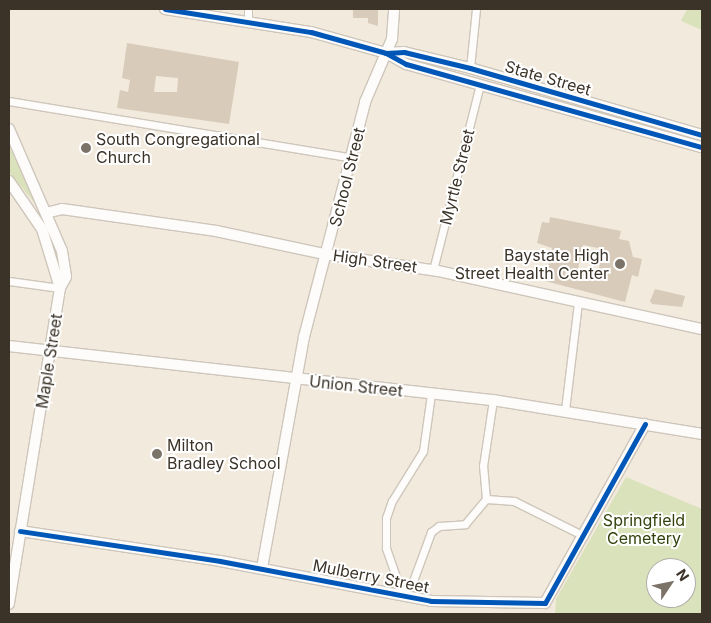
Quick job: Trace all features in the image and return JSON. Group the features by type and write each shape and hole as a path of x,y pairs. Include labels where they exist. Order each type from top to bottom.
{"street":[{"name":"State Street","path":"165,9 311,32 386,53 406,64 702,147"},
{"path":"248,9 248,22"},
{"name":"School Street","path":"262,568 294,378 353,158 365,102 386,53 394,9"},
{"path":"470,68 476,9"},
{"name":"State Street","path":"386,53 404,52 470,68 702,135"},
{"name":"Myrtle Street","path":"433,270 480,84"},
{"path":"9,101 353,158"},
{"name":"Maple Street","path":"9,130 46,213 64,261 66,277 60,288 9,604"},
{"path":"9,181 42,229 60,288 9,281"},
{"name":"High Street","path":"46,213 62,209 171,224 326,254 433,270 702,329"},
{"path":"565,410 578,303"},
{"name":"Union Street","path":"9,346 493,400 565,410 702,434"},
{"path":"402,594 386,548 386,518 392,501 422,451 432,394"},
{"path":"402,594 413,581 431,532 439,526 465,524 486,499 483,466 493,400"},
{"name":"Mulberry Street","path":"20,531 262,568 448,603 545,603 646,424"},
{"path":"486,499 514,501 584,536"}],"green space":[{"path":"687,9 702,9 702,30 681,21"},
{"path":"9,145 37,203 37,206 9,172"},
{"name":"Springfield Cemetery","path":"626,477 702,509 702,614 555,614 556,599"}],"building":[{"path":"353,9 378,9 378,26 368,23 368,18 353,18"},
{"path":"127,43 239,62 229,124 117,108 120,90 128,92 130,80 122,78","holes":["156,76 178,78 177,92 154,92"]},
{"name":"Baystate High Street Health Center","path":"550,217 621,231 619,239 629,241 633,257 642,259 638,277 632,275 625,302 545,281 552,248 537,243 542,222 549,223","holes":["583,245 603,249 598,273 578,269"]},
{"path":"655,289 685,296 682,307 652,304 650,301"}],"cycle path":[{"path":"165,9 311,32 386,53 406,64 702,147"},
{"path":"386,53 404,52 470,68 702,135"},
{"path":"20,531 220,561 431,601 545,603 645,424"}],"place":[{"name":"South Congregational Church","path":"86,148"},
{"name":"Baystate High Street Health Center","path":"620,264"},
{"name":"Milton Bradley School","path":"157,454"}]}
